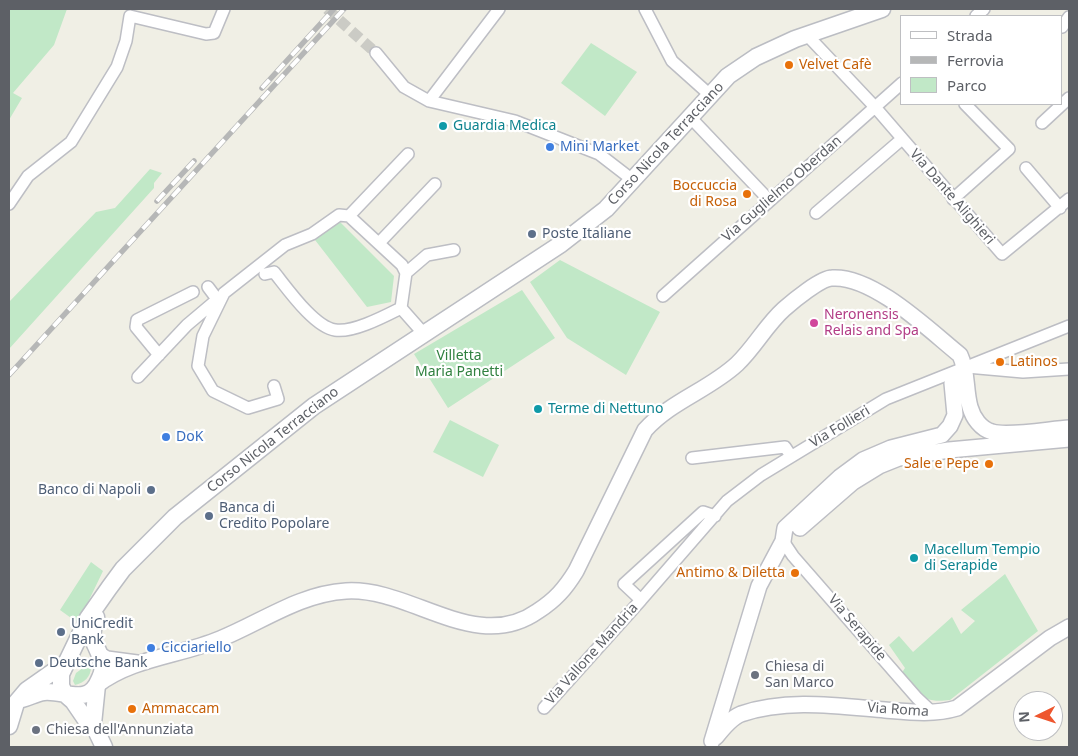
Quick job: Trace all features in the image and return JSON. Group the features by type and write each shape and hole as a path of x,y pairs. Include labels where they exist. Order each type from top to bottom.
{"main road":[{"name":"Corso Nicola Terracciano","path":"66,663 79,641 88,618 123,569 194,501 314,406 561,244 606,209 634,181 728,76 756,58 807,35 882,9"},
{"path":"92,724 97,685 103,668 100,654 92,640 96,608"},
{"path":"9,726 15,701 27,690 79,654 100,654"},
{"path":"66,663 60,679 65,694 73,701 86,720 92,724 104,747"},
{"path":"15,701 44,692 76,697 84,696 97,685"}],"street":[{"path":"9,204 28,176 72,142 116,67 126,41 130,16 206,34 214,33 224,9"},
{"path":"429,101 499,9"},
{"path":"645,9 672,61 710,94"},
{"name":"Via Dante Alighieri","path":"807,35 875,108 1002,254 1060,208"},
{"path":"376,53 404,86 429,101 516,118 599,154 634,181"},
{"name":"Via Guglielmo Oberdan","path":"663,296 900,85"},
{"path":"1065,102 1069,115"},
{"path":"953,199 1009,149 966,105"},
{"path":"1042,123 1062,105"},
{"path":"690,117 769,200"},
{"name":"Via Dante Alighieri","path":"816,213 902,139"},
{"path":"349,216 408,154"},
{"path":"1026,168 1060,208 1069,199"},
{"path":"379,243 435,184"},
{"path":"138,377 187,325 221,296 285,246 312,234 339,214 349,216 402,265 406,273 404,310 424,334"},
{"path":"406,273 427,255 454,250"},
{"path":"265,274 274,272 310,316 335,330 366,325 404,310"},
{"path":"97,685 109,676 137,663 220,639 298,602 337,592 349,591 378,594 482,626 497,626 526,620 564,591 576,571 645,430 666,409 708,385 737,364 784,309 815,285 830,278 855,281 872,288 960,354 966,374 972,414 982,428 990,432 1063,428"},
{"path":"208,287 221,296"},
{"path":"159,355 136,327 137,320 193,292"},
{"path":"221,296 203,336 198,366 213,391 248,408 278,399 274,386"},
{"name":"Via Follieri","path":"683,551 727,501 791,456 886,399 966,374 1069,326"},
{"path":"709,744 759,586 783,541 785,528 840,476 863,460 891,448 937,438 945,432 954,415 952,383 966,374 1069,369"},
{"path":"783,541 792,536 852,482 879,466 899,458 939,451 1069,438"},
{"path":"692,458 785,447 791,456"},
{"path":"641,600 624,584 656,557 703,512 715,516"},
{"path":"672,540 683,551"},
{"name":"Via Serapide","path":"783,541 793,556 921,702 933,712"},
{"name":"Via Vallone Mandria","path":"544,708 683,551"},
{"path":"656,557 670,566"},
{"name":"Via Roma","path":"709,744 729,722 740,714 778,706 842,706 933,712 947,711 964,704 1050,638 1069,627"},
{"path":"100,654 107,659 137,663"}],"green space":[{"path":"9,9 67,9 54,45 13,93 22,98 9,120"},
{"path":"591,43 637,72 605,116 561,83"},
{"path":"150,169 162,173 154,183 154,188 9,349 9,302 96,212 115,208"},
{"path":"338,220 394,276 391,302 367,307 315,240"},
{"path":"560,260 660,312 626,375 567,338 530,282"},
{"name":"Villetta Maria Panetti","path":"522,290 555,338 448,408 414,354"},
{"path":"450,420 499,445 483,477 433,452"},
{"path":"91,562 103,571 78,623 60,610"},
{"path":"1005,574 1038,631 950,700 933,700 921,696 901,674 905,668 889,645 899,636 913,652 952,617 961,634 975,621 961,610"},
{"path":"87,665 91,667 88,677 75,685 73,681 76,673"}],"tunnel":[{"path":"327,9 376,53"}],"railway":[{"path":"9,375 344,9"},
{"path":"262,88 333,10"},
{"path":"157,201 194,161"}],"place":[{"name":"Velvet Cafè","path":"789,65"},
{"name":"Guardia Medica","path":"443,126"},
{"name":"Mini Market","path":"550,147"},
{"name":"Boccuccia di Rosa","path":"747,194"},
{"name":"Poste Italiane","path":"532,234"},
{"name":"Neronensis Relais and Spa","path":"814,323"},
{"name":"Latinos","path":"1000,362"},
{"name":"Terme di Nettuno","path":"538,409"},
{"name":"DoK","path":"166,437"},
{"name":"Sale e Pepe","path":"989,464"},
{"name":"Banco di Napoli","path":"151,490"},
{"name":"Banca di Credito Popolare","path":"209,516"},
{"name":"Macellum Tempio di Serapide","path":"914,558"},
{"name":"Antimo & Diletta","path":"795,573"},
{"name":"UniCredit Bank","path":"61,632"},
{"name":"Cicciariello","path":"151,648"},
{"name":"Deutsche Bank","path":"39,663"},
{"name":"Chiesa di San Marco","path":"755,675"},
{"name":"Ammaccam","path":"132,709"},
{"name":"Chiesa dell'Annunziata","path":"36,730"}]}
